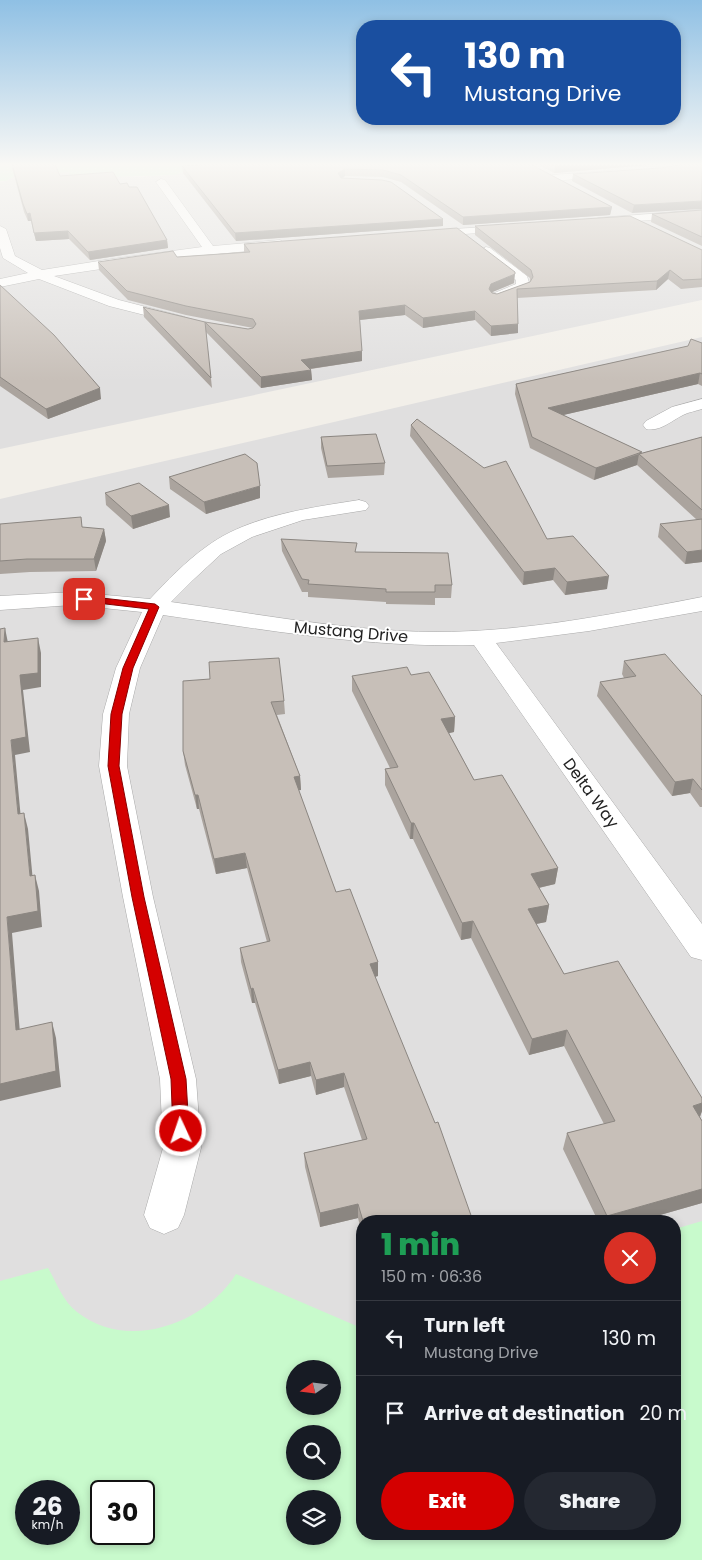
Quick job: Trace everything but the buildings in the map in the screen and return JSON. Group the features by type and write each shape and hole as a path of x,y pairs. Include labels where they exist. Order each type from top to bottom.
{"street":[{"path":"2,237 9,258 38,275 94,297 147,313 193,323"},
{"path":"200,237 209,249"},
{"path":"467,237 522,279 523,286 497,297"},
{"path":"0,283 129,259 209,249 296,243"},
{"path":"652,425 678,411 702,404"},
{"path":"164,1215 182,1148 178,1079 138,897 113,766 116,714 128,668 155,607 185,575 214,550 245,533 300,515 358,506"},
{"name":"Mustang Drive","path":"0,603 28,600 84,599 155,607 345,634 399,638 481,638 564,630 702,604"},
{"name":"Delta Way","path":"481,638 702,948"}],"shaded area":[{"path":"0,237 702,237 702,300 0,449"},
{"path":"702,337 702,1560 0,1560 0,499"}],"green space":[{"path":"702,1221 702,1560 0,1560 0,1281 48,1268 64,1297 77,1312 97,1324 119,1330 141,1331 164,1327 185,1319 205,1307 222,1292 236,1274 356,1326 356,1540 681,1540 681,1227"}],"route":[{"path":"84,599 155,607 128,668 116,714 113,766 138,897 178,1079 181,1131"}]}
